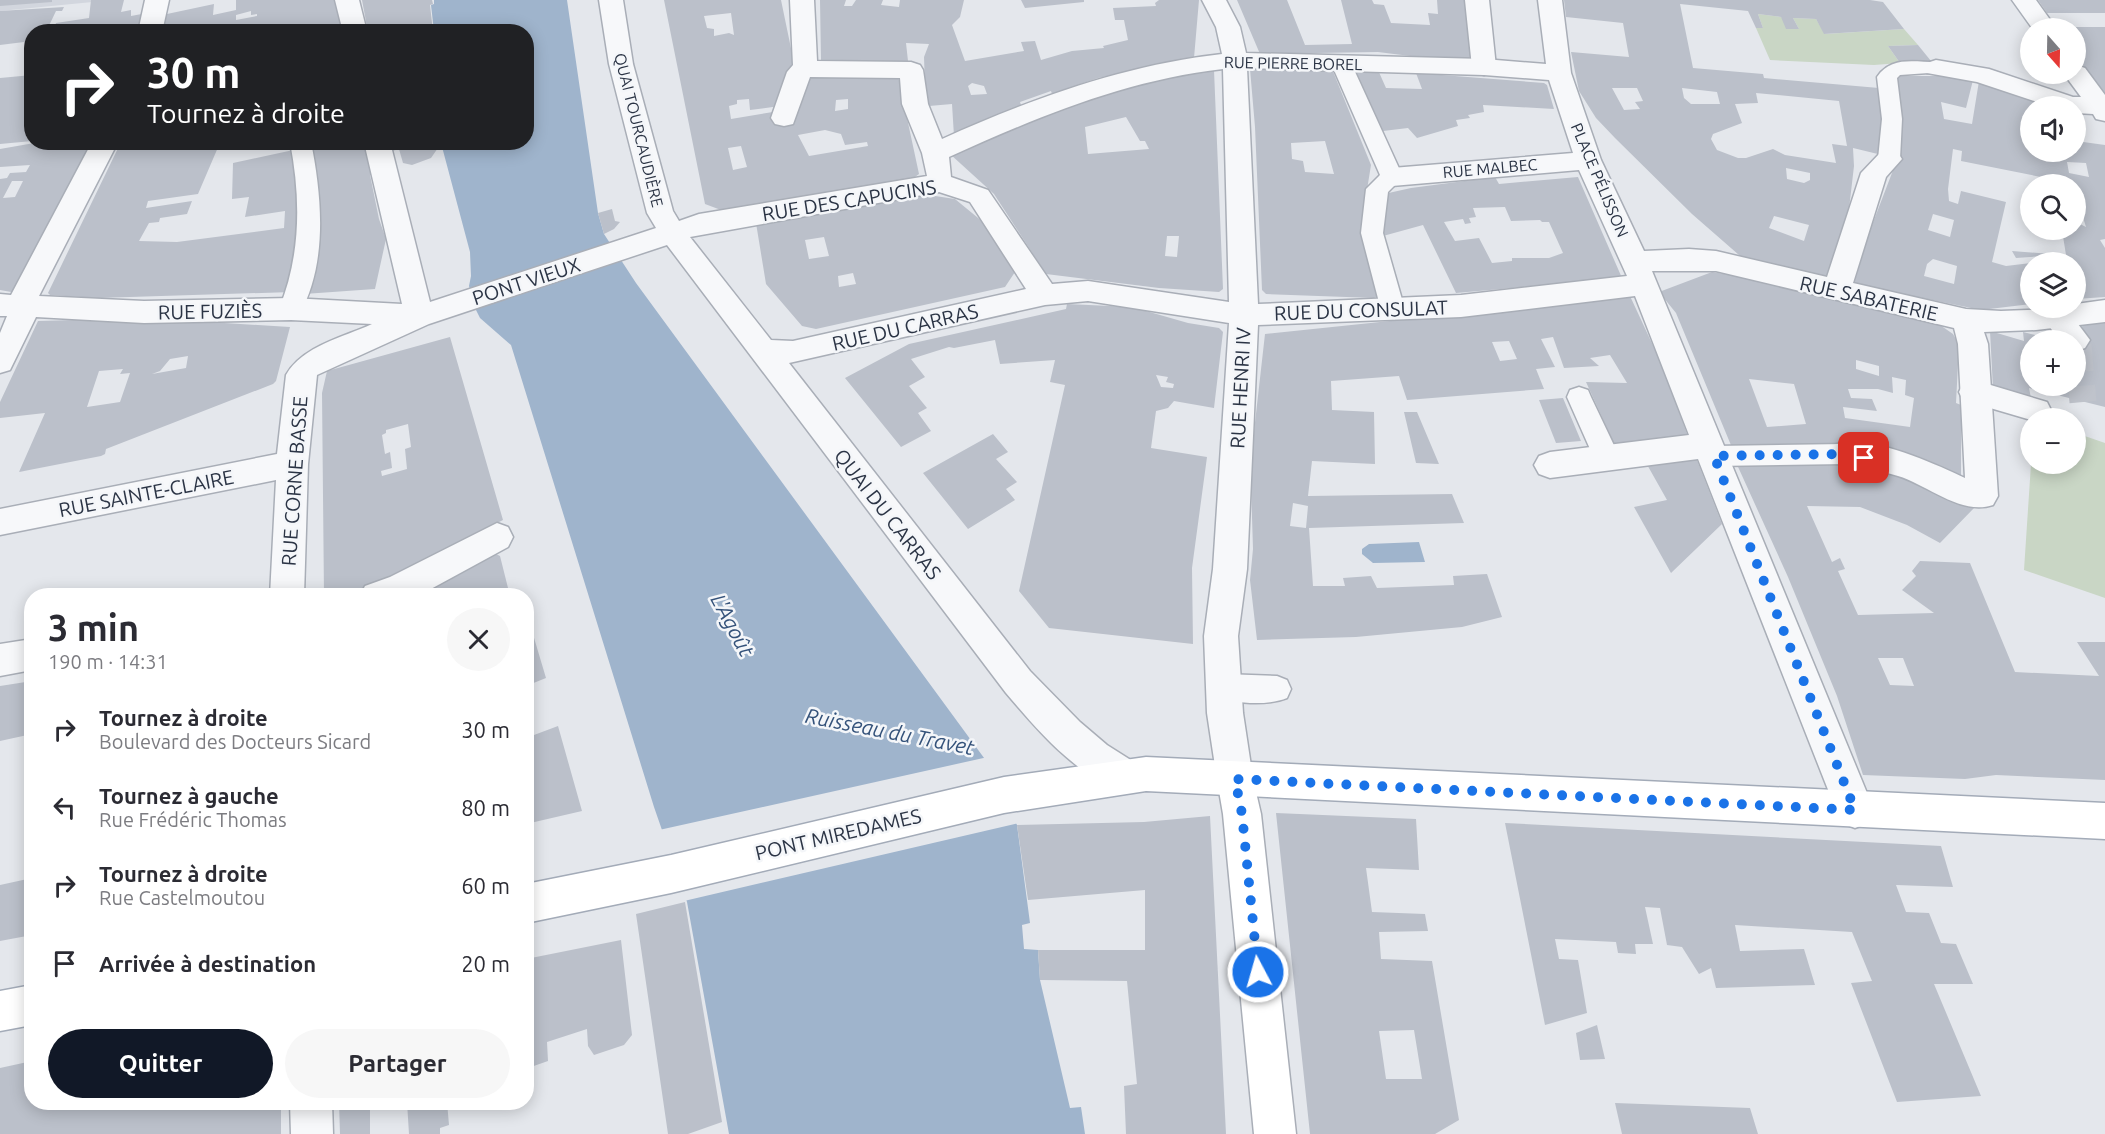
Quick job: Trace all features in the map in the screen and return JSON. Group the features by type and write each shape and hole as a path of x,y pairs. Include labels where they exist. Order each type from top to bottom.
{"main road":[{"name":"PONT MIREDAMES","path":"534,902 671,874 1004,795 1146,774 2105,821"},
{"path":"1235,779 1242,814 1275,1134"},
{"path":"0,1011 24,1006"}],"street":[{"path":"152,24 157,0"},
{"path":"347,0 353,24"},
{"path":"802,0 805,69"},
{"name":"RUE HENRI IV","path":"1214,0 1228,27 1235,60 1244,315 1230,569 1221,636 1225,713 1235,779"},
{"path":"1477,0 1484,67"},
{"name":"PLACE PÉLISSON","path":"1550,0 1559,74 1588,160 1639,273 1712,451 1752,577 1805,710 1855,810"},
{"path":"2024,0 2037,18"},
{"name":"QUAI TOURCAUDIÈRE","path":"614,3 621,64 660,213 673,232 615,252"},
{"path":"784,118 799,72 805,69 914,59 915,104 934,153 940,183"},
{"name":"RUE PIERRE BOREL","path":"934,153 1042,106 1135,78 1206,63 1235,60 1484,67 1559,74"},
{"path":"1936,68 1980,75 2071,105 2102,110"},
{"path":"2084,84 2102,110"},
{"path":"0,362 21,320 12,306 25,296 101,150"},
{"path":"379,150 428,313"},
{"path":"1837,290 1874,173 1889,159"},
{"name":"RUE MALBEC","path":"1392,177 1588,160"},
{"name":"RUE DES CAPUCINS","path":"673,232 699,224 940,183 979,196 1045,295"},
{"name":"QUAI DU CARRAS","path":"673,232 1031,697 1097,761 1124,776"},
{"name":"PONT VIEUX","path":"428,313 615,252"},
{"name":"RUE SABATERIE","path":"1639,273 1674,260 1730,263 1742,268 1966,320 1999,322 2037,318"},
{"name":"RUE DU CONSULAT","path":"1045,295 1088,291 1244,315 1393,310 1461,306 1639,273"},
{"name":"RUE DU CARRAS","path":"764,351 793,352 1045,295"},
{"name":"RUE FUZIÈS","path":"12,306 144,312 291,309 428,313"},
{"name":"RUE SABATERIE","path":"2086,313 2105,311"},
{"name":"RUE CORNE BASSE","path":"287,588 291,464 301,375 307,367 327,356 428,313"},
{"path":"1845,454 1903,464 1960,490 1982,496 1974,392 1973,344 1966,320"},
{"path":"1974,392 2029,408"},
{"path":"1550,465 1607,458 1712,451"},
{"name":"RUE SAINTE-CLAIRE","path":"0,522 291,464"},
{"path":"401,588 497,537"},
{"path":"0,660 24,656"},
{"path":"311,1110 312,1134"}],"lane":[{"path":"1341,63 1392,177 1377,189 1372,233 1393,310"},
{"path":"1889,159 1892,119 1887,76 1889,72 1893,69 1936,68"},
{"path":"291,309 299,292 307,243 307,198 301,150"},
{"path":"1579,396 1607,458"},
{"path":"1712,451 1845,454"},
{"path":"1224,687 1277,689"}],"shaded area":[{"path":"0,0 113,0 0,11"}],"green space":[{"path":"1758,14 1781,17 1799,29 1793,18 1816,19 1825,34 1904,29 1918,45 1888,46 1900,63 1874,65 1770,60 1756,28 1763,28"},
{"path":"2086,436 2105,443 2105,598 2024,570 2030,474 2086,474"}],"water":[{"path":"434,0 567,0 598,213 604,234 636,283 987,762 1017,825 1030,923 1022,925 1024,949 1038,950 1040,980 1070,1108 1081,1107 1085,1134 729,1134 687,902 654,807 511,345 480,318 476,310 469,286 470,252 443,150 534,150 534,24 433,24 431,5 434,4"},
{"path":"1419,542 1425,562 1373,563 1362,554 1362,549 1369,544"}],"pier":[{"path":"988,757 1019,823 684,901 659,830"}],"building":[{"path":"0,0 52,0 52,2 0,6"},
{"path":"91,0 124,0 121,12 131,10 131,16 147,13 145,24 56,24 89,18"},
{"path":"236,0 334,0 341,24 164,24 167,14 214,4 213,15 236,10","holes":["251,11 251,15 257,14 257,16 236,20 236,15"]},
{"path":"362,0 432,0 433,4 430,5 432,24 366,24"},
{"path":"664,0 781,0 793,58 786,94 780,106 750,110 749,99 737,100 737,104 729,106 731,119 779,111 808,76 898,76 919,174 915,177 721,210 705,204","holes":["731,13 734,35 729,33 714,36 714,29 707,28 704,16","848,99 848,109 835,111 836,100","825,130 841,134 845,145 867,142 868,146 809,156 798,135","741,146 747,167 733,170 728,148"]},
{"path":"820,0 846,0 844,6 852,6 856,0 883,0 881,5 899,7 900,0 964,0 960,17 952,25 965,61 1024,51 1021,42 1035,41 1041,60 1072,51 1104,48 1103,46 1128,40 1124,20 1115,20 1113,8 1156,6 1155,3 1159,0 1199,0 1194,58 1098,78 1052,94 1051,91 1020,102 1021,105 1027,105 954,136 952,104 929,106 925,86 924,57 929,44 906,43 908,61 821,61","holes":["972,83 984,86 987,94 971,95 968,86"]},
{"path":"1021,0 1084,0 1084,2 1025,8"},
{"path":"1237,0 1287,0 1305,45 1352,44 1341,0 1372,0 1374,4 1384,5 1391,23 1430,25 1428,13 1438,14 1437,0 1469,0 1475,58 1470,61 1442,60 1378,52 1260,54"},
{"path":"1564,0 1870,0 1883,2 1904,29 1824,34 1816,19 1793,18 1799,29 1786,29 1781,17 1758,14 1763,28 1756,28 1748,11 1680,4 1693,68 1763,74 1764,78 1879,88 1885,119 1882,155 1853,148 1854,166 1847,226 1831,283 1747,262 1692,214 1615,138 1596,118 1579,91 1571,52 1629,57 1623,23 1566,17","holes":["1612,88 1637,88 1643,101 1635,102 1640,109 1624,110","1682,88 1717,92 1720,104 1691,104 1684,98","1756,93 1839,101 1847,146 1832,144 1836,163 1785,155 1773,149 1746,158 1738,158 1717,150 1711,139 1713,134 1742,123 1735,104 1758,103","1786,168 1810,173 1810,180 1804,183 1787,179","1774,216 1809,225 1804,241 1769,228"]},
{"path":"2038,0 2105,0 2105,13 2047,13"},
{"path":"64,7 62,11 56,11 50,24 24,24 24,42 0,45 0,11"},
{"path":"2086,27 2105,27 2105,98 2086,70"},
{"path":"1918,45 1931,61 1900,63 1888,46"},
{"path":"1359,68 1378,70 1386,88 1422,89 1416,73 1544,83 1547,85 1554,109 1483,105 1484,112 1468,115 1470,118 1456,120 1458,126 1417,138 1408,128 1383,131 1355,72"},
{"path":"1250,69 1332,69 1371,165 1361,227 1380,295 1374,298 1266,294 1262,290 1255,127","holes":["1325,141 1334,174 1305,172 1303,161 1292,159 1291,143"]},
{"path":"1214,70 1223,289 1219,292 1159,288 1046,274 994,194 950,154 1070,104 1182,72","holes":["1126,117 1140,141 1145,141 1149,149 1088,154 1085,127","1167,236 1179,236 1177,257 1165,256"]},
{"path":"24,76 24,142 0,144 0,78"},
{"path":"1893,76 1946,76 1973,80 1966,108 1941,102 1944,119 1972,124 1979,81 2023,96 2020,96 2020,162 2067,162 2069,173 2074,174 2026,174 1961,161 1962,151 1953,149 1948,189 1949,201 1958,204 1961,191 2006,202 1992,262 2006,266 2020,264 2020,305 1981,310 1854,284 1869,233 1900,152 1902,113","holes":["1933,214 1954,220 1950,237 1928,230","1933,259 1957,266 1954,284 1924,276 1927,264"]},
{"path":"2086,142 2105,145 2105,239 2100,240 2105,248 2105,297 2086,298 2086,252 2066,252 2064,240 2086,240 2086,176 2089,177 2086,163 2067,162 2086,162"},
{"path":"24,145 24,150 93,150 17,293 0,290 0,179 7,178 10,173 26,172 30,165 0,167 0,149","holes":["12,181 23,181 15,197 3,198"]},
{"path":"117,150 217,150 198,194 148,201 146,208 192,201 187,214 160,218 159,222 149,223 139,241 177,242 284,228 285,211 245,217 249,197 232,199 233,163 298,150 304,207 292,292 98,298 48,293"},
{"path":"304,150 369,150 378,173 370,175 379,219 386,239 375,289 304,294"},
{"path":"399,150 437,150 431,158 412,165 403,163"},
{"path":"1495,177 1499,184 1578,177 1622,278 1456,293 1423,225 1383,236 1384,194 1411,188","holes":["1505,207 1511,221 1549,222 1563,253 1549,258 1512,258 1512,261 1492,263 1479,238 1455,241 1444,222 1463,219 1465,224 1471,223 1469,218 1476,217 1473,208"]},
{"path":"922,194 955,199 983,222 1015,272 1005,287 816,329 802,326 766,284 756,223","holes":["824,237 829,256 809,259 805,240","853,273 856,284 839,287 838,276"]},
{"path":"612,209 615,221 620,222 614,229 604,234 598,213"},
{"path":"2012,251 2026,252 2020,252 2020,258 2016,258"},
{"path":"1712,272 1760,280 1940,325 1953,334 1959,345 1956,403 1961,405 1961,482 1905,456 1733,450 1676,313 1659,292","holes":["1856,360 1879,366 1879,376 1856,369","1892,377 1906,380 1905,395 1914,398 1910,427 1845,418 1843,407 1877,411 1872,399 1851,398 1848,389 1878,389 1893,393","1749,379 1794,384 1806,424 1767,427"]},
{"path":"1630,296 1662,365 1690,442 1617,450 1586,382 1627,383 1610,355 1590,358 1599,366 1564,368 1553,337 1541,339 1555,367 1536,369 1544,389 1407,400 1399,376 1331,381 1332,410 1374,412 1375,464 1312,461 1308,496 1452,494 1464,523 1309,528 1313,586 1345,586 1343,578 1371,576 1377,588 1454,585 1453,576 1487,574 1502,617 1462,627 1356,637 1257,640 1250,580 1253,549 1251,485 1252,449 1265,334","holes":["1509,341 1517,359 1500,361 1492,342","1293,503 1308,506 1306,528 1290,526"]},
{"path":"1067,304 1132,307 1188,323 1219,328 1223,332 1214,408 1174,401 1168,408 1156,411 1151,448 1207,457 1192,568 1193,644 1049,628 1019,591 1065,385 1050,382 1055,360 1000,364 995,340 949,347 911,359 925,377 909,386 927,408 918,413 931,431 901,447 845,378 909,344 1066,309","holes":["1156,375 1168,377 1166,382 1174,384 1173,388 1161,387"]},
{"path":"146,318 290,327 276,381 273,384 106,449 105,454 101,456 19,472 45,413 0,418 0,402 38,321","holes":["188,356 186,368 152,374 160,371 170,359","123,369 120,374 130,373 120,402 87,407 99,371"]},
{"path":"2105,323 2105,407 2061,396 2086,396 2086,330 2082,330 2082,325"},
{"path":"1990,331 2020,340 2020,395 1993,389"},
{"path":"450,337 503,520 370,588 324,588 322,393 327,371","holes":["408,424 411,447 405,449 407,469 382,476 381,471 392,468 390,452 385,454 382,435 386,433 386,430"]},
{"path":"1563,398 1581,441 1556,443 1539,400"},
{"path":"1404,412 1417,412 1439,464 1416,463"},
{"path":"993,434 1008,452 996,459 1017,482 1006,489 1015,500 968,529 923,473"},
{"path":"1695,455 1722,524 1671,573 1634,507 1667,500 1645,461"},
{"path":"1734,458 1851,458 1942,487 1975,507 1940,543 1907,525 1860,507 1807,506 1832,562 1840,558 1845,569 1838,571 1858,615 1934,613 1902,590 1916,576 1912,571 1920,561 1970,563 2015,672 2099,676 2077,642 2105,642 2105,780 1996,775 1965,779 1863,775 1837,696 1788,577","holes":["1878,658 1903,658 1914,686 1890,685"]},
{"path":"494,553 500,556 508,588 427,588"},
{"path":"534,638 546,678 534,683"},
{"path":"24,682 24,736 0,741 0,686"},
{"path":"558,726 582,811 534,822 534,735"},
{"path":"1276,813 1416,819 1419,870 1366,868 1372,912 1425,914 1428,931 1379,932 1381,959 1432,961 1459,1120 1435,1134 1310,1134","holes":["1414,1030 1422,1079 1386,1079 1379,1031"]},
{"path":"1210,816 1226,1134 1126,1134 1124,1086 1137,1084 1127,981 1040,980 1038,950 1145,950 1145,890 1028,900 1017,825 1144,822"},
{"path":"1505,823 1941,846 1953,887 1896,885 1906,912 1929,913 1941,943 1956,944 1973,984 1934,984 1981,1096 1897,1102 1851,983 1872,981 1852,932 1735,925 1740,951 1804,949 1815,985 1716,988 1711,968 1699,974 1682,947 1667,945 1660,908 1645,907 1653,944 1635,944 1636,954 1618,953 1616,942 1555,939 1559,959 1578,960 1587,1013 1545,1025"},
{"path":"24,880 24,936 0,941 0,885"},
{"path":"685,902 722,1122 688,1134 668,1134 636,914"},
{"path":"621,940 632,1035 624,1045 594,1055 588,1046 587,1029 547,1042 548,1061 534,1066 534,957"},
{"path":"1597,1025 1605,1059 1580,1060 1576,1033"},
{"path":"24,1063 24,1110 281,1110 281,1134 0,1134 0,1068"},
{"path":"1615,1103 1750,1108 1758,1134 1622,1134"},
{"path":"339,1110 370,1110 370,1134 340,1134"},
{"path":"408,1110 448,1110 449,1125 440,1128 440,1134 409,1134"}],"tunnel":[{"path":"2082,396 2083,402"}],"route":[{"path":"1258,972 1242,814 1235,779 1855,810 1714,456 1845,454 1864,458"}],"water label":[{"name":"L'Agoût","path":"733,625"},
{"name":"Ruisseau du Travet","path":"890,731"}]}
